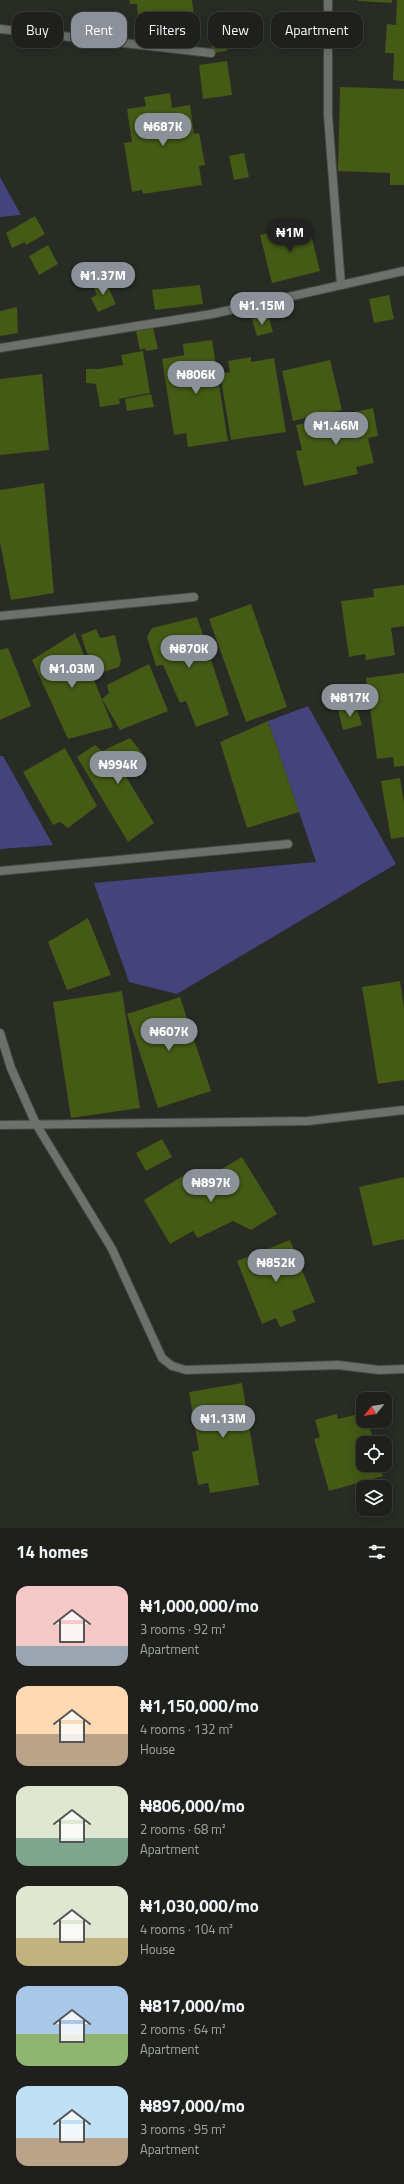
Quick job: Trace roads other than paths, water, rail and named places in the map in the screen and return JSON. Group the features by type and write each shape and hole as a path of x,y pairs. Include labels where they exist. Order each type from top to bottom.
{"street":[{"path":"328,0 328,115 341,285"},
{"path":"0,29 211,53"},
{"path":"0,348 212,314 404,270"},
{"path":"0,616 194,597"},
{"path":"0,870 288,844"},
{"path":"0,1033 11,1068 36,1124 112,1249 162,1358 172,1366 186,1370 338,1365 379,1370 404,1369"},
{"path":"0,1125 308,1121 404,1110"}]}
